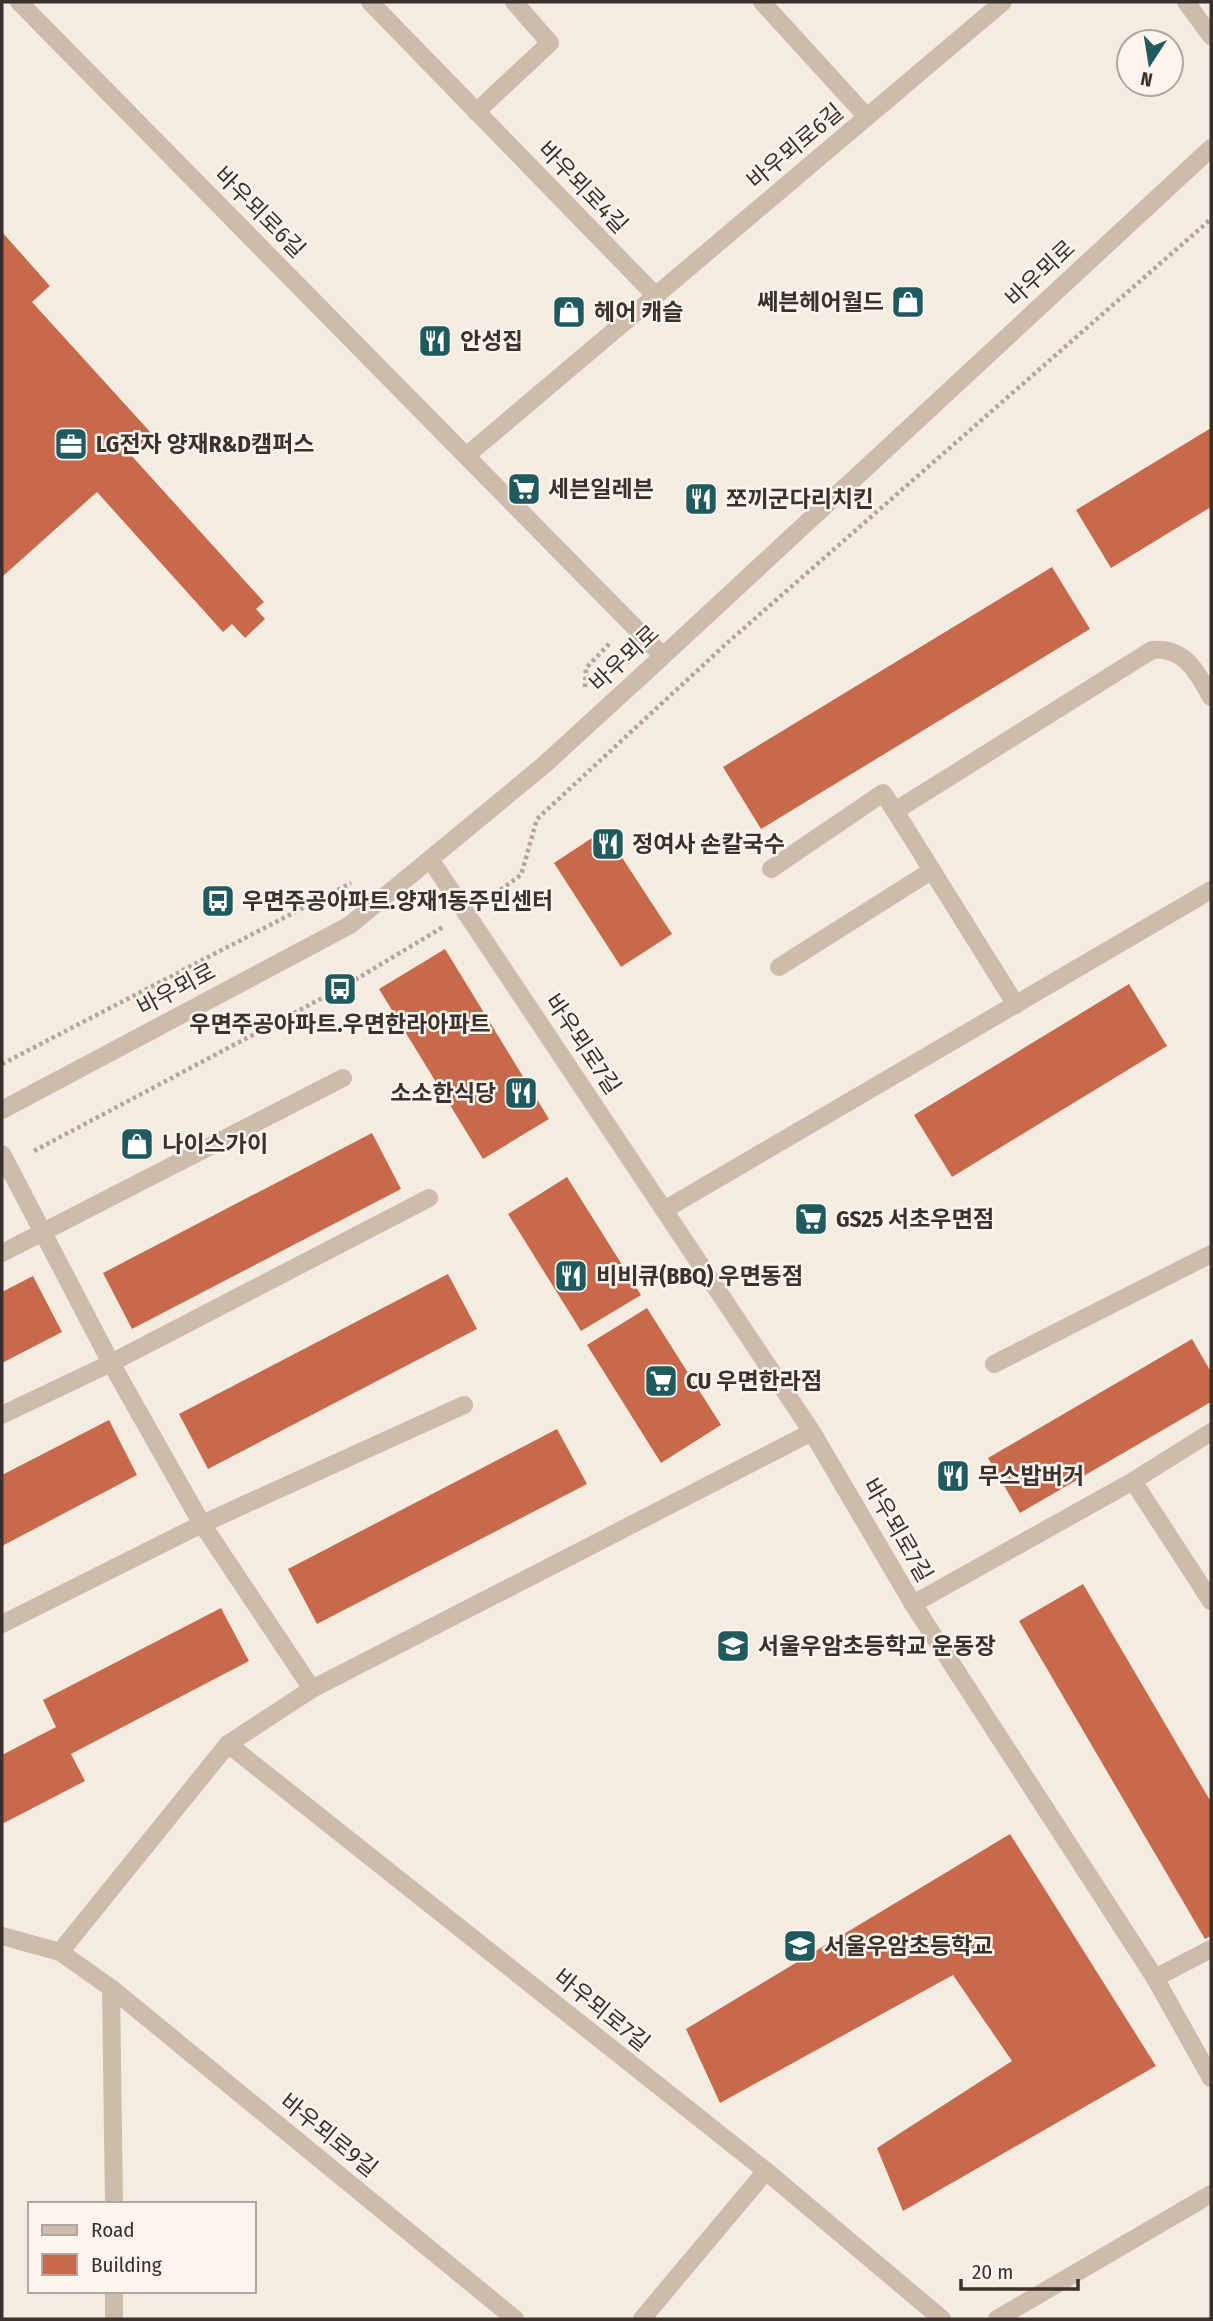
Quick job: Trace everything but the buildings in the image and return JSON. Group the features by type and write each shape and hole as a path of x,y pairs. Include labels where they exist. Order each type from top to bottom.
{"street":[{"name":"바우뫼로6길","path":"19,2 663,656"},
{"name":"바우뫼로4길","path":"370,2 656,296"},
{"path":"476,112 550,43 514,2"},
{"name":"바우뫼로6길","path":"762,2 867,117"},
{"name":"바우뫼로6길","path":"466,456 1003,2"},
{"path":"1186,2 1211,36"},
{"name":"바우뫼로","path":"2,1110 350,925 544,765 1211,148"},
{"path":"895,811 1152,650 1165,649 1191,663 1211,697"},
{"path":"771,869 883,793 1016,1005"},
{"name":"바우뫼로7길","path":"430,859 812,1432 913,1604 1154,1978 1211,2078"},
{"path":"779,967 931,871"},
{"path":"664,1210 1211,890"},
{"path":"2,1253 45,1234 343,1078"},
{"path":"5,1159 111,1363 202,1524 312,1689"},
{"path":"2,1415 111,1363 429,1198"},
{"path":"994,1364 1211,1254"},
{"path":"2,1624 202,1524 464,1405"},
{"path":"60,1952 228,1744 312,1689 812,1432"},
{"path":"913,1604 1133,1482 1210,1436"},
{"path":"1133,1482 1211,1601"},
{"name":"바우뫼로7길","path":"228,1744 766,2171 942,2319"},
{"name":"바우뫼로9길","path":"2,1936 60,1952 111,1988 515,2319"},
{"path":"1154,1978 1211,1950"},
{"path":"111,1988 114,2202"},
{"path":"642,2319 766,2171"},
{"path":"997,2319 1211,2194"},
{"path":"114,2293 114,2319"}],"path":[{"path":"5,1159 343,988 467,914 521,876 537,819 727,643 1211,219"}],"place":[{"name":"쎄븐헤어월드","path":"908,302"},
{"name":"헤어 캐슬","path":"569,312"},
{"name":"안성집","path":"435,341"},
{"name":"LG전자 양재R&D캠퍼스","path":"71,444"},
{"name":"세븐일레븐","path":"524,489"},
{"name":"쪼끼군다리치킨","path":"701,499"},
{"name":"정여사 손칼국수","path":"608,844"},
{"name":"우면주공아파트.양재1동주민센터","path":"218,901"},
{"name":"우면주공아파트.우면한라아파트","path":"340,989"},
{"name":"소소한식당","path":"521,1093"},
{"name":"나이스가이","path":"137,1144"},
{"name":"GS25 서초우면점","path":"811,1219"},
{"name":"비비큐(BBQ) 우면동점","path":"571,1276"},
{"name":"CU 우면한라점","path":"661,1381"},
{"name":"무스밥버거","path":"953,1476"},
{"name":"서울우암초등학교 운동장","path":"733,1646"},
{"name":"서울우암초등학교","path":"800,1946"}]}
